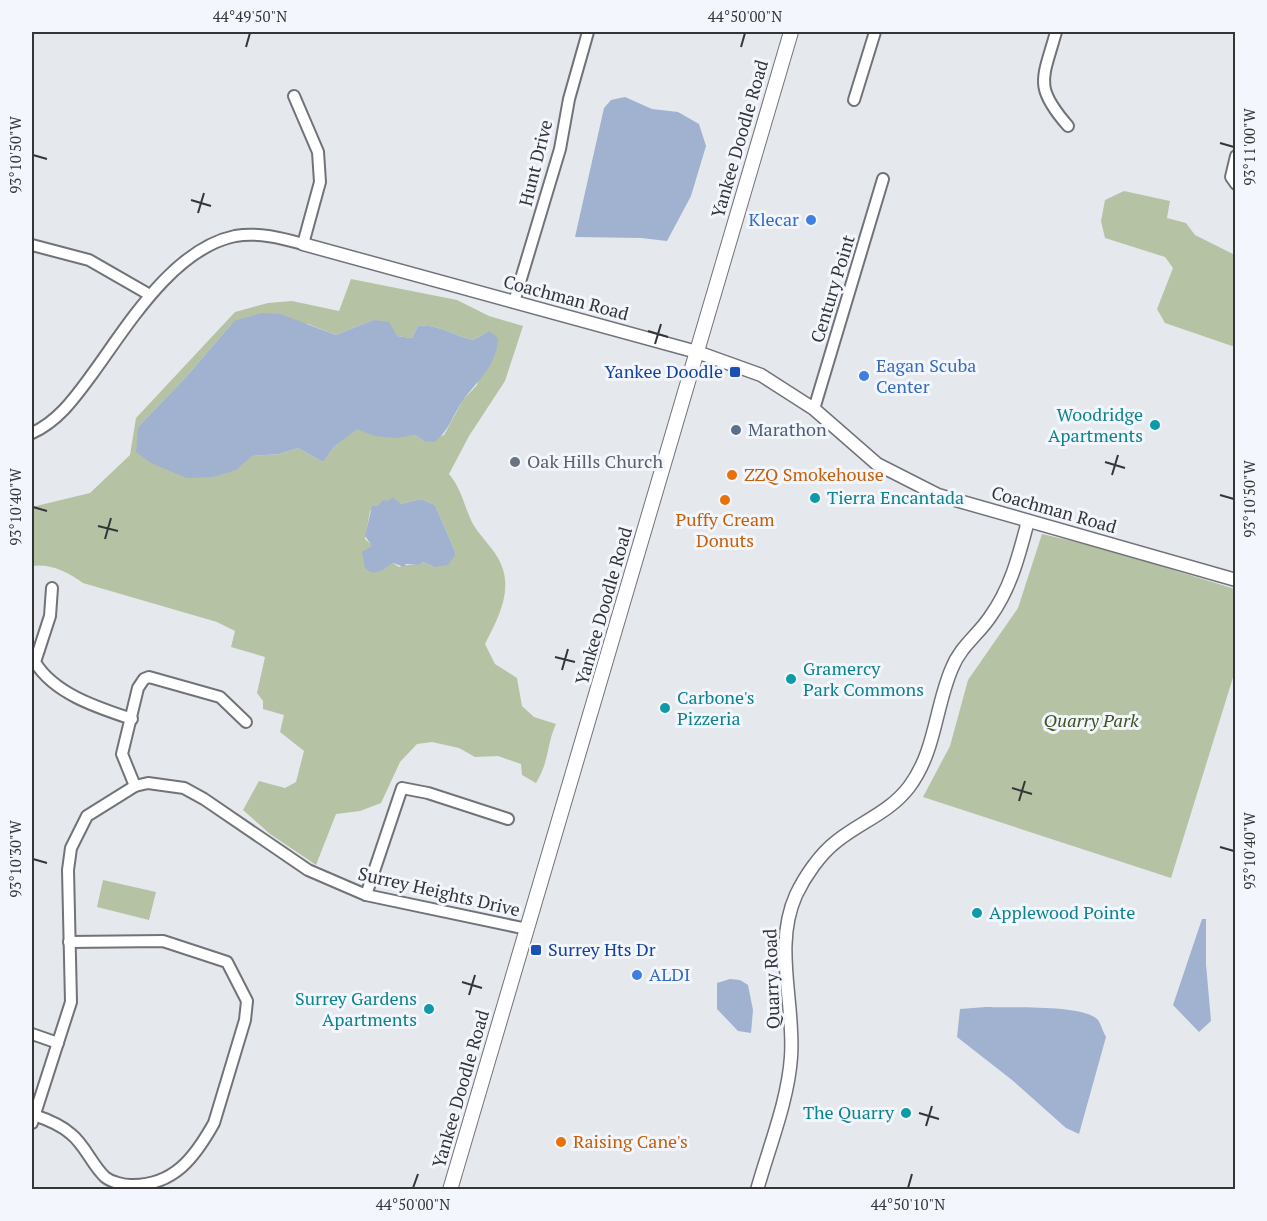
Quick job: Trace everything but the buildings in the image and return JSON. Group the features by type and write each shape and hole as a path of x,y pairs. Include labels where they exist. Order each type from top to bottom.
{"main road":[{"name":"Yankee Doodle Road","path":"450,1190 791,32"}],"street":[{"name":"Hunt Drive","path":"514,302 560,149 568,99 588,32"},
{"path":"854,100 875,32"},
{"path":"1056,32 1043,81 1048,103 1068,126"},
{"path":"294,96 318,152 321,182 303,244"},
{"path":"1236,156 1231,177 1236,184"},
{"name":"Century Point","path":"814,409 883,179"},
{"name":"Coachman Road","path":"32,433 69,405 150,295 201,248 236,236 271,235 697,352 761,375 814,409 877,464 938,495 1236,580"},
{"path":"32,245 89,260 150,295"},
{"name":"Quarry Road","path":"757,1190 786,1088 791,1060 786,952 789,917 796,895 813,865 835,842 883,812 908,788 925,761 952,666 966,643 989,619 1007,592 1028,521"},
{"path":"52,588 50,616 35,662 41,672 93,706 132,719"},
{"path":"69,942 163,940 227,962 247,1001 245,1020 214,1123 187,1163 175,1173 150,1185 127,1185 107,1179 72,1134 33,1119 71,1002 69,942 68,870 71,848 87,816 135,786 122,754 138,688 144,679 149,677 220,697 246,722"},
{"name":"Surrey Heights Drive","path":"135,786 148,783 184,788 204,798 308,870 366,895 527,929"},
{"path":"366,895 402,788 428,793 508,819"},
{"path":"32,1034 58,1043"}],"green space":[{"path":"1124,191 1170,201 1167,218 1186,223 1195,235 1235,255 1235,347 1165,323 1157,309 1173,268 1165,257 1105,238 1101,221 1105,200"},
{"path":"351,279 457,300 489,316 523,326 505,381 469,436 449,474 457,486 473,524 498,558 503,569 505,591 503,602 485,644 495,664 517,678 522,706 534,717 556,724 544,767 536,783 522,775 521,764 498,756 475,757 459,748 432,742 417,744 400,762 381,803 360,811 336,814 316,865 270,834 243,810 259,781 285,788 296,782 304,751 280,732 284,715 263,709 263,701 257,693 265,657 231,647 235,631 217,622 83,583 52,567 32,566 32,507 90,493 130,455 136,418 235,312 268,303 292,301 339,311","holes":["373,320 397,336 412,338 418,326 438,328 473,340 489,331 477,385 463,400 444,435 424,441 415,435 385,436 357,428 335,446 323,462 298,448 279,454 252,456 138,427 187,376 234,321 308,324 336,335","421,499 435,505 456,554 434,567 424,562 399,567 393,563 365,568 365,558 373,546 365,539 370,511 388,501 401,504"]},
{"name":"Quarry Park","path":"1042,534 1102,548 1235,589 1235,671 1171,878 923,797 950,746 968,680 1018,608"},
{"path":"103,880 156,892 149,920 97,907"}],"water":[{"path":"625,97 652,109 678,112 699,124 706,146 691,196 667,241 641,238 575,237 604,108 611,100"},
{"path":"262,313 280,314 336,335 373,320 389,322 397,336 412,338 418,326 438,328 473,340 489,331 498,338 497,348 491,364 464,399 447,428 434,442 424,441 415,435 395,438 375,436 357,429 335,446 323,462 298,448 279,454 252,456 236,470 213,477 187,478 151,463 136,452 138,427 187,376 234,321"},
{"path":"393,497 401,504 421,499 435,505 456,554 448,565 434,567 424,562 418,565 406,564 404,567 393,563 376,572 365,568 362,552 372,546 365,536 372,506 378,506 383,500 388,501"},
{"path":"1202,919 1206,919 1206,964 1211,1021 1199,1032 1173,1005"},
{"path":"730,979 740,980 748,985 753,1010 751,1033 738,1031 717,1009 717,983"},
{"path":"986,1007 1062,1009 1078,1011 1098,1020 1106,1037 1079,1134 1066,1128 1012,1080 957,1037 960,1009"}],"place":[{"name":"Klecar","path":"811,220"},
{"name":"Yankee Doodle","path":"735,372"},
{"name":"Eagan Scuba Center","path":"864,376"},
{"name":"Woodridge Apartments","path":"1155,425"},
{"name":"Marathon","path":"736,430"},
{"name":"Oak Hills Church","path":"515,462"},
{"name":"ZZQ Smokehouse","path":"732,475"},
{"name":"Tierra Encantada","path":"815,498"},
{"name":"Puffy Cream Donuts","path":"725,500"},
{"name":"Gramercy Park Commons","path":"791,679"},
{"name":"Carbone's Pizzeria","path":"665,708"},
{"name":"Applewood Pointe","path":"977,913"},
{"name":"Surrey Hts Dr","path":"536,950"},
{"name":"ALDI","path":"637,975"},
{"name":"Surrey Gardens Apartments","path":"429,1009"},
{"name":"The Quarry","path":"906,1113"},
{"name":"Raising Cane's","path":"561,1142"}]}
